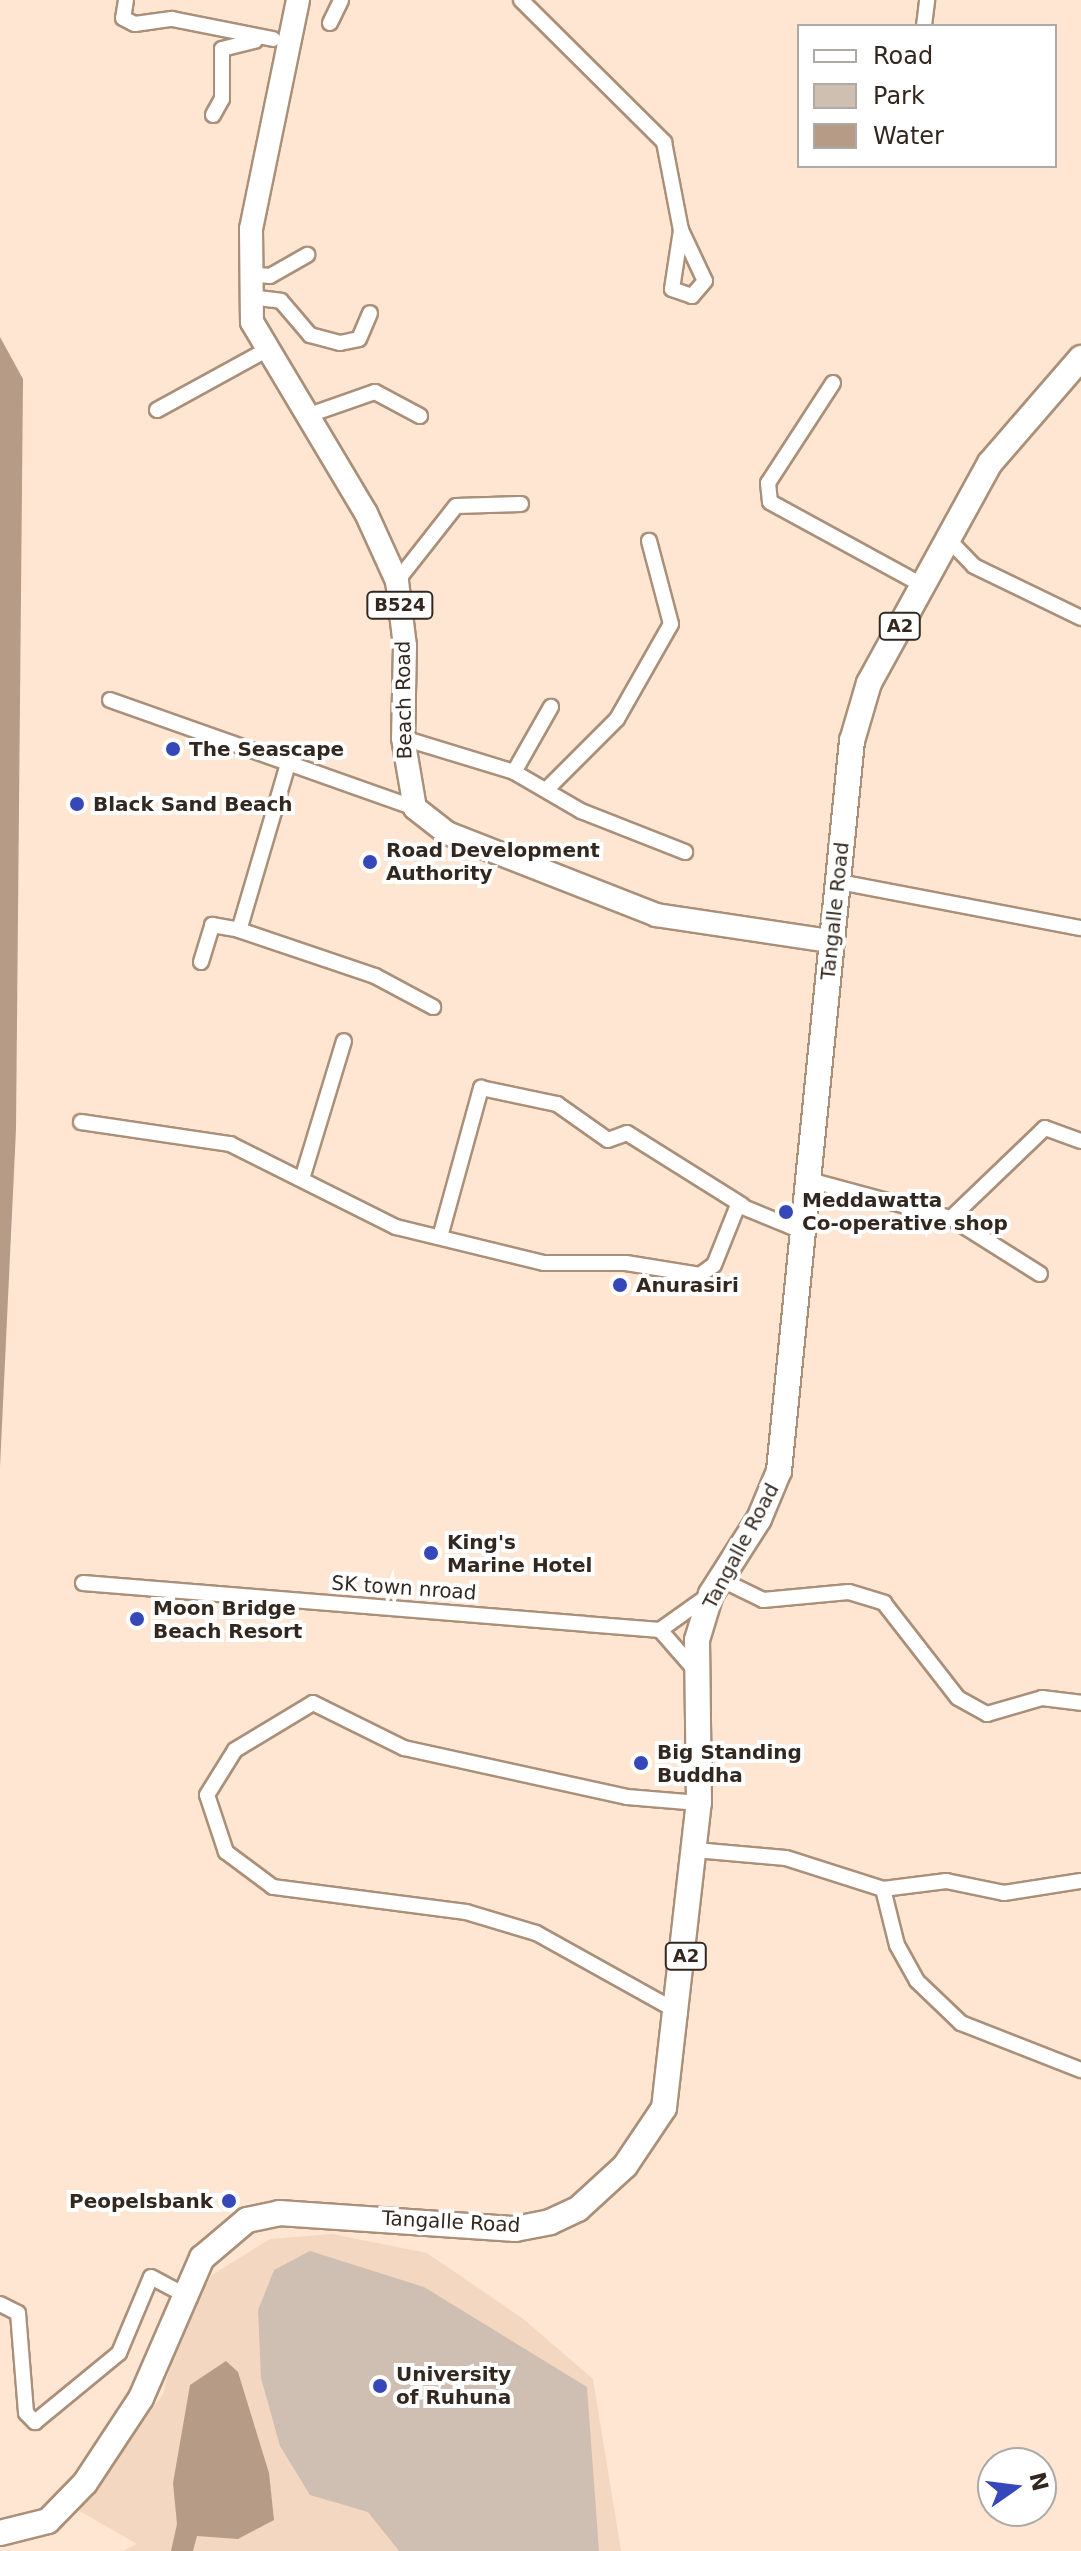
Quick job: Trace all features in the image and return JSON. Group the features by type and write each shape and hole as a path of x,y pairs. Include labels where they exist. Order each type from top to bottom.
{"highway":[{"name":"Tangalle Road","path":"0,2533 48,2521 85,2483 141,2398 202,2258 223,2236 279,2213 515,2229 578,2209 625,2166 664,2108 680,2014 699,1803 694,1669 715,1586 779,1471 799,1230 860,708 922,585 1003,444 1081,358"}],"main road":[{"name":"Beach Road","path":"298,0 282,40 249,286 266,350 309,415 397,581 405,646 403,738 415,808"},
{"path":"415,808 447,833 656,915 831,941"}],"street":[{"path":"126,0 123,18 135,24 172,19 282,40"},
{"path":"330,23 341,0"},
{"path":"521,0 664,142 681,230"},
{"path":"924,24 927,0"},
{"path":"213,115 222,99 222,49 282,40"},
{"path":"249,286 307,255"},
{"path":"249,286 281,301 310,335 340,343 359,339 370,313"},
{"path":"157,410 266,350"},
{"path":"833,383 768,483 770,502 922,585"},
{"path":"309,415 375,392 420,416"},
{"path":"397,581 456,506 521,504"},
{"path":"948,539 974,566 1081,618"},
{"path":"548,788 617,719 671,624 649,541"},
{"path":"110,700 415,808"},
{"path":"514,772 551,707"},
{"path":"403,738 514,772 548,788 581,811 685,852"},
{"path":"239,930 288,764"},
{"path":"839,882 1081,928"},
{"path":"201,962 212,925 239,930 375,976 433,1007"},
{"path":"302,1179 344,1041"},
{"path":"440,1237 481,1088 557,1104 608,1140 627,1133 742,1205 799,1230"},
{"path":"81,1122 230,1144 396,1227 544,1263 626,1263 700,1275 714,1265 729,1216 742,1205"},
{"path":"951,1218 1045,1128 1081,1141"},
{"path":"806,1179 951,1218 1040,1274"},
{"name":"SK town nroad","path":"83,1583 660,1630"},
{"path":"694,1669 660,1630 715,1586 763,1600 849,1592 884,1603 958,1698 987,1714 1042,1698 1081,1703"},
{"path":"680,2014 522,1929 466,1912 273,1887 226,1852 207,1795 235,1750 313,1703 404,1748 627,1797 699,1803"},
{"path":"695,1850 786,1858 883,1889 946,1881 1004,1893 1081,1881"},
{"path":"883,1889 897,1945 917,1981 961,2023 1081,2070"},
{"path":"0,2304 18,2313 26,2413 35,2422 119,2353 151,2277 185,2295"}],"shaded area":[{"name":"University of Ruhuna","path":"332,2234 427,2253 522,2318 593,2379 621,2551 123,2551 137,2544 78,2510 163,2394 180,2328 212,2275 270,2239"}],"green space":[{"path":"310,2251 424,2287 587,2387 599,2551 399,2551 368,2512 310,2495 280,2446 261,2378 258,2310 274,2270"}],"water":[{"path":"0,337 23,379 16,1129 0,1467"},
{"path":"226,2361 238,2372 269,2473 274,2520 238,2539 197,2536 193,2551 171,2551 177,2524 173,2483 190,2385"}],"place":[{"name":"The Seascape","path":"173,749"},
{"name":"Black Sand Beach","path":"77,804"},
{"name":"Road Development Authority","path":"370,862"},
{"name":"Meddawatta Co-operative shop","path":"786,1212"},
{"name":"Anurasiri","path":"620,1285"},
{"name":"King's Marine Hotel","path":"431,1553"},
{"name":"Moon Bridge Beach Resort","path":"137,1619"},
{"name":"Big Standing Buddha","path":"641,1763"},
{"name":"Peopelsbank","path":"229,2201"},
{"name":"University of Ruhuna","path":"380,2386"}]}
